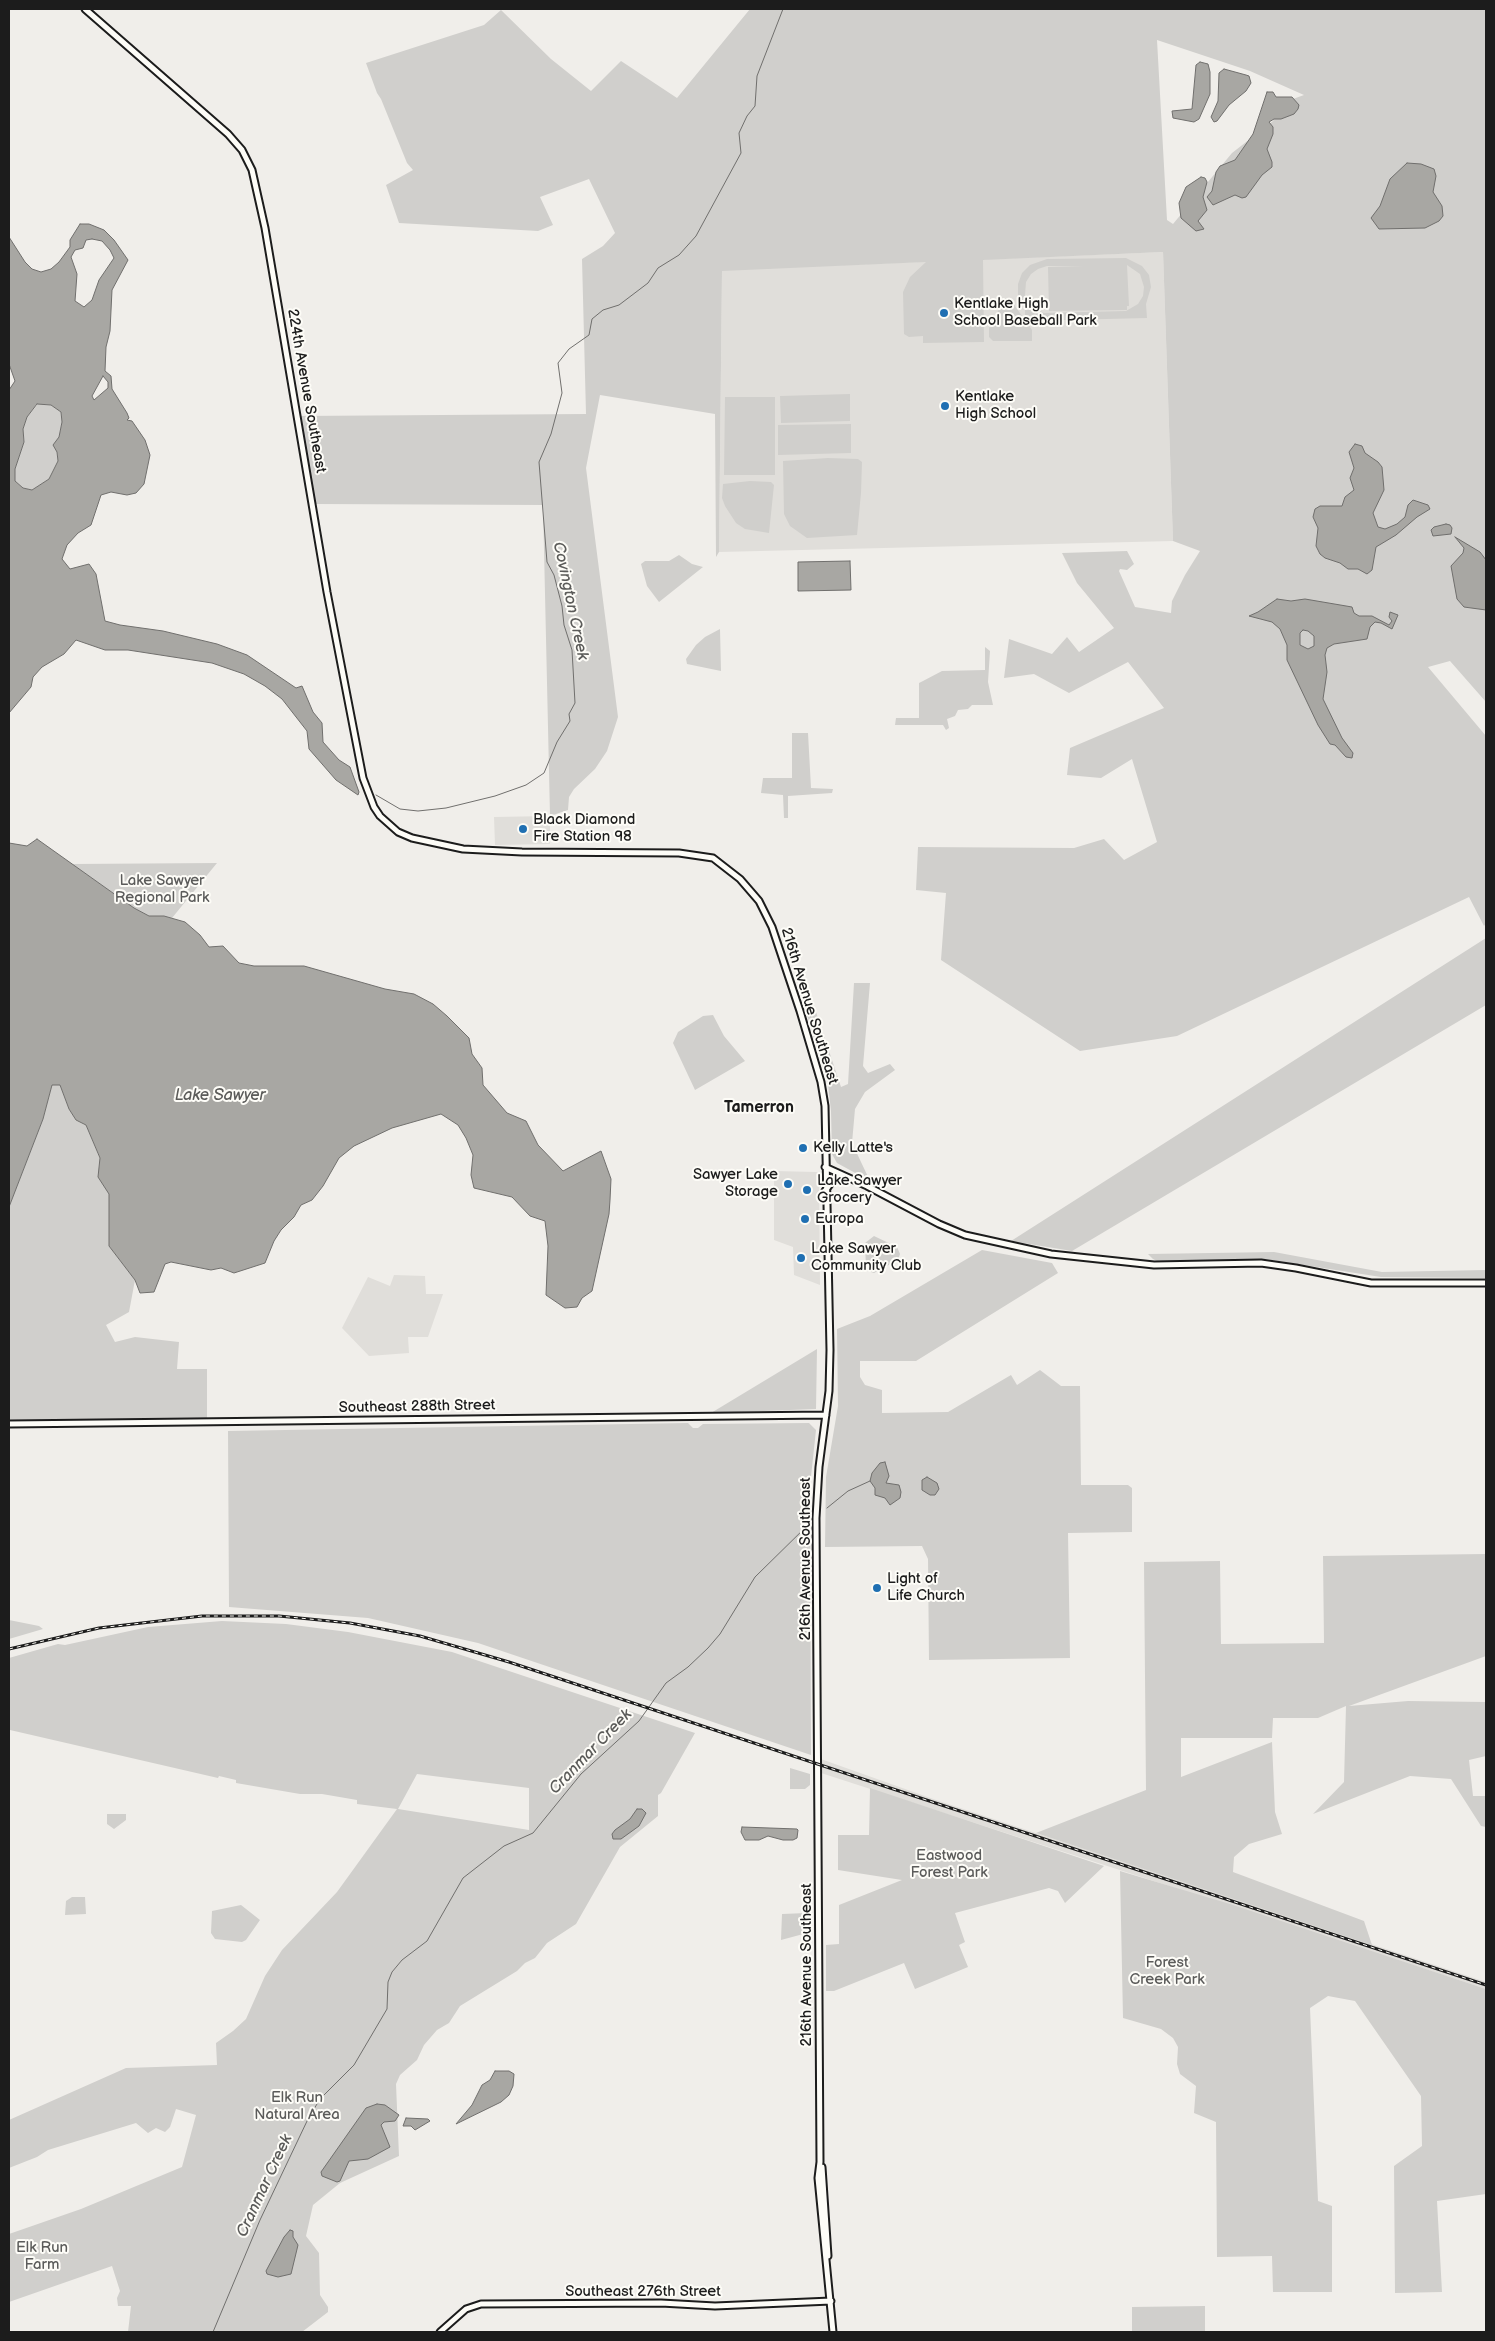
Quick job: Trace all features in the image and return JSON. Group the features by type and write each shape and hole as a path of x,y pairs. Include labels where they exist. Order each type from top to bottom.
{"street":[{"name":"224th Avenue Southeast","path":"86,10 228,134 242,150 252,170 265,228 327,592 363,778 374,807 385,821 398,832 433,844 463,849 522,852 679,853 700,855 723,864"},
{"name":"216th Avenue Southeast","path":"723,864 759,901 772,926 821,1082 825,1106 825,1191 830,1350 829,1391 819,1467 816,1518 820,2162 818,2178 833,2332"},
{"path":"825,1167 965,1235 1051,1254 1154,1266 1262,1263 1371,1282 1486,1283"},
{"path":"825,1191 830,1183 837,1178 851,1178"},
{"name":"Southeast 288th Street","path":"9,1424 826,1415"},
{"name":"Southeast 276th Street","path":"440,2332 458,2314 466,2309 482,2304 660,2303 715,2306 831,2301"}],"shaded area":[{"name":"Kentlake High School","path":"1163,252 1173,541 719,552 722,270"},
{"path":"550,816 550,844 495,845 494,817"},
{"path":"774,1171 819,1173 820,1285 794,1275 793,1247 774,1240"},
{"path":"394,1275 425,1276 426,1294 443,1294 428,1337 408,1337 409,1353 369,1356 342,1328 368,1277 390,1286"},
{"path":"818,1758 936,1800 1486,1982 1486,1989 818,1772"}],"green space":[{"path":"750,9 1486,9 1486,702 1450,661 1428,667 1486,736 1486,923 1484,926 1469,897 1177,1036 1080,1051 941,960 946,893 916,890 918,847 1074,848 1104,839 1124,860 1157,842 1132,759 1101,778 1067,775 1070,748 1164,708 1128,662 1069,693 1034,674 1004,678 1009,639 1052,654 1067,637 1079,652 1114,628 1077,583 1062,553 1127,551 1134,564 1127,570 1120,569 1119,571 1135,607 1171,613 1172,601 1200,551 1173,541 1163,252 983,260 984,342 923,343 923,336 909,337 904,334 903,292 910,277 926,262 722,271 719,552 716,557 715,414 600,395 586,468 618,717 607,751 595,769 574,789 569,797 568,810 550,816 543,505 316,504 305,462 298,416 586,414 582,259 603,246 615,233 589,179 540,197 553,225 538,231 399,223 386,185 413,170 407,163 366,63 484,25 501,10 551,59 591,91 621,61 677,98","holes":["1157,40 1250,71 1304,95 1282,103 1273,121 1232,153 1173,224 1167,220"]},
{"path":"1126,258 1142,266 1149,275 1151,287 1146,304 1147,318 1026,321 1032,330 1032,341 993,341 989,337 989,328 1005,298 1009,298 1025,320 1025,310 1018,296 1018,284 1022,273 1030,265 1047,259","holes":["1127,265 1140,274 1144,287 1143,296 1138,304 1126,311 1044,313 1032,307 1025,295 1026,282 1031,274 1038,269 1047,266 1084,266 1048,267 1049,311 1127,310 1127,306 1129,306"]},
{"path":"850,394 850,421 781,423 780,396"},
{"path":"725,397 775,397 775,475 724,475"},
{"path":"38,404 51,405 61,412 62,422 57,452 58,461 49,479 32,490 23,488 15,481 15,469 24,442 23,429 27,417"},
{"path":"851,424 851,453 778,455 778,425"},
{"path":"828,458 858,459 862,462 857,535 807,538 790,526 784,514 783,461"},
{"path":"750,481 771,482 774,485 769,533 745,529 736,523 722,498 723,484"},
{"path":"679,555 692,564 703,567 659,602 647,586 641,564 645,561 669,561"},
{"path":"720,629 721,671 687,664 686,659 696,645 705,637"},
{"path":"985,647 990,651 988,682 993,705 972,705 968,709 958,710 955,716 947,719 949,728 946,730 943,725 895,725 896,718 919,718 919,683 942,671 985,670"},
{"path":"792,733 808,733 811,788 833,789 832,793 788,796 788,818 784,818 783,795 761,793 763,778 792,778"},
{"name":"Lake Sawyer Regional Park","path":"217,863 172,918 149,916 134,908 72,864"},
{"path":"1486,938 1486,1005 1072,1251 1011,1241"},
{"path":"854,983 870,983 863,1066 868,1073 890,1064 895,1070 865,1092 855,1109 852,1143 870,1181 837,1163 832,1154 828,1084 799,988 805,986 809,991 841,1087 848,1084"},
{"path":"713,1015 724,1036 745,1061 695,1090 673,1043 678,1032 703,1016"},
{"path":"52,1085 60,1085 69,1109 76,1120 86,1125 100,1159 99,1177 109,1194 109,1246 135,1280 129,1312 106,1325 115,1342 135,1337 179,1342 177,1369 207,1369 207,1420 9,1421 9,1207 43,1119"},
{"path":"874,1236 897,1247 900,1254 898,1260 874,1273 868,1271 866,1267 865,1243"},
{"path":"982,1250 1052,1263 1058,1273 916,1361 860,1361 860,1377 865,1385 882,1390 882,1413 948,1412 1011,1375 1017,1385 1040,1370 1061,1386 1080,1386 1081,1485 1128,1485 1132,1488 1132,1532 1068,1533 1070,1658 929,1660 928,1559 922,1546 825,1547 826,1477 838,1406 837,1329 870,1316"},
{"path":"1274,1252 1382,1272 1486,1270 1486,1278 1381,1277 1265,1259 1159,1262 1148,1254"},
{"path":"817,1349 816,1409 711,1413"},
{"path":"688,1423 693,1428 698,1428 703,1424 809,1423 816,1430 810,1486 811,1755 478,1643 368,1618 229,1607 228,1431"},
{"path":"1486,1554 1486,1656 1349,1706 1408,1701 1486,1702 1486,1756 1469,1760 1473,1796 1486,1796 1486,1827 1481,1826 1451,1779 1410,1776 1313,1814 1344,1782 1346,1706 1318,1718 1273,1718 1272,1738 1181,1738 1181,1777 1272,1742 1275,1812 1282,1834 1249,1844 1234,1857 1233,1872 1364,1921 1372,1945 1036,1833 1146,1790 1144,1562 1220,1561 1221,1644 1324,1643 1323,1556"},
{"path":"9,1620 39,1626 43,1629 9,1639"},
{"path":"222,1621 286,1624 348,1632 452,1652 695,1733 661,1793 658,1795 658,1816 620,1847 576,1924 547,1943 535,1958 525,1963 517,1971 460,2006 449,2023 437,2030 424,2045 417,2060 400,2075 396,2084 399,2156 340,2183 313,2205 306,2236 319,2253 320,2295 328,2307 328,2312 302,2332 128,2332 131,2306 118,2306 117,2298 120,2291 112,2266 9,2302 9,2234 81,2209 182,2167 196,2115 176,2109 170,2127 165,2132 156,2128 148,2133 136,2123 48,2150 37,2157 9,2168 9,2120 126,2068 217,2065 216,2043 246,2019 265,1976 282,1950 337,1892 397,1809 357,1804 357,1800 322,1794 300,1794 236,1783 236,1780 219,1776 218,1778 10,1730 9,1658 58,1644 65,1645 148,1627","holes":["417,1774 529,1788 529,1830 398,1809"]},
{"path":"790,1768 810,1774 810,1785 805,1789 790,1789"},
{"name":"Eastwood Forest Park","path":"870,1788 1104,1866 1065,1903 1058,1891 1049,1888 955,1913 965,1942 959,1945 968,1967 915,1989 904,1963 834,1991 826,1991 826,1945 839,1944 839,1905 902,1880 838,1870 838,1835 869,1835"},
{"path":"107,1814 126,1814 126,1820 114,1829 107,1824"},
{"name":"Forest Creek Park","path":"1120,1871 1230,1904 1486,1989 1486,2194 1437,2201 1442,2292 1395,2293 1394,2166 1422,2146 1421,2096 1355,2001 1328,1996 1310,2008 1318,2201 1332,2206 1332,2292 1273,2292 1272,2256 1217,2257 1216,2122 1194,2113 1196,2086 1180,2074 1177,2064 1178,2047 1173,2038 1161,2029 1123,2018"},
{"path":"72,1897 85,1897 86,1914 65,1915 66,1901"},
{"path":"241,1905 260,1920 246,1940 242,1942 215,1939 211,1933 212,1911"},
{"path":"807,1913 807,1933 781,1940 782,1914"},
{"path":"1205,2306 1205,2332 1132,2332 1132,2307"}],"water":[{"path":"1200,62 1208,64 1210,94 1199,119 1194,122 1173,118 1172,111 1192,109 1196,65"},
{"path":"1224,69 1249,76 1251,83 1246,91 1229,105 1217,121 1214,122 1211,117 1218,101 1219,73"},
{"path":"1267,92 1273,92 1276,97 1292,97 1299,105 1294,114 1269,122 1273,127 1273,134 1267,149 1272,167 1262,175 1246,197 1242,198 1235,195 1213,205 1207,197 1212,191 1216,172 1220,166 1235,160 1253,134"},
{"path":"1407,163 1421,164 1434,169 1436,176 1433,192 1442,206 1443,216 1439,221 1425,228 1379,229 1371,218 1380,206 1390,179"},
{"path":"1201,177 1205,178 1207,182 1203,197 1207,210 1198,221 1204,229 1196,231 1181,218 1179,203 1186,187"},
{"path":"80,224 89,224 104,230 114,240 128,260 112,290 110,331 106,347 105,371 111,376 112,389 127,413 129,418 127,420 132,421 145,440 150,455 144,484 136,493 127,495 111,492 101,495 91,525 78,533 67,545 62,559 70,569 89,564 96,574 105,621 163,631 217,644 247,655 296,688 302,686 313,712 322,723 323,742 339,760 350,767 359,792 358,795 336,780 309,749 307,731 282,699 265,686 244,674 212,663 128,650 105,650 76,640 64,654 42,667 33,677 31,687 9,713 9,390 15,381 9,364 9,237 25,262 32,269 41,272 51,269 59,262 70,247 70,240","holes":["86,240 102,241 114,258 99,280 92,300 84,307 75,301 77,274 71,257 75,250 83,248","103,376 108,382 108,388 94,400 92,396","37,404 51,405 61,412 62,422 59,437 53,445 57,452 58,461 49,479 32,490 23,488 15,481 15,469 24,442 23,429 27,417"]},
{"path":"1355,444 1362,446 1365,453 1382,467 1384,490 1373,513 1378,527 1385,529 1397,524 1405,517 1408,505 1413,500 1428,505 1430,509 1417,517 1396,535 1376,547 1372,570 1367,574 1358,569 1348,569 1340,563 1325,558 1320,554 1316,546 1318,528 1313,517 1315,509 1320,506 1342,506 1345,497 1354,490 1350,478 1354,468 1349,452"},
{"path":"1446,524 1452,528 1451,534 1433,536 1431,530 1434,527"},
{"path":"1455,537 1480,552 1486,560 1486,610 1464,607 1457,599 1451,566 1463,553 1464,548"},
{"path":"850,561 851,590 798,591 798,562"},
{"path":"1277,599 1291,601 1305,599 1352,607 1354,613 1359,616 1372,616 1389,625 1392,621 1389,617 1390,612 1398,615 1392,629 1375,622 1370,627 1367,639 1334,644 1327,648 1325,655 1327,672 1323,699 1342,738 1353,753 1352,758 1346,757 1335,745 1330,744 1318,725 1287,660 1287,645 1280,629 1272,622 1249,616","holes":["1303,630 1308,631 1314,636 1314,646 1308,649 1300,645 1300,633"]},
{"name":"Lake Sawyer","path":"37,839 134,908 149,916 164,916 185,922 200,935 209,947 223,946 239,963 254,966 304,966 385,989 414,994 433,1004 469,1038 472,1054 482,1068 483,1085 507,1113 526,1121 538,1145 563,1171 601,1151 611,1179 610,1200 609,1214 592,1291 582,1298 577,1307 565,1308 546,1295 548,1246 545,1221 530,1216 512,1197 474,1188 471,1175 473,1155 466,1138 458,1125 441,1114 392,1128 354,1146 339,1158 323,1186 312,1200 301,1205 294,1217 281,1230 265,1263 234,1273 221,1268 211,1270 171,1262 165,1264 154,1292 140,1293 135,1280 109,1246 109,1194 98,1177 100,1158 86,1125 76,1120 69,1109 60,1085 52,1085 43,1119 9,1207 9,843 27,846"},
{"path":"885,1462 889,1476 886,1483 899,1485 901,1492 900,1498 890,1505 885,1498 875,1495 875,1488 870,1481 872,1473 880,1463"},
{"path":"927,1477 937,1483 939,1489 935,1495 930,1495 922,1490 922,1480"},
{"path":"637,1809 642,1809 646,1813 639,1826 621,1839 613,1839 612,1834 615,1830 630,1819"},
{"path":"742,1827 797,1829 797,1838 783,1840 768,1836 759,1840 745,1840 741,1832"},
{"path":"495,2071 509,2071 514,2074 513,2086 509,2095 501,2102 456,2124 472,2105 482,2085 490,2080"},
{"path":"377,2104 385,2105 399,2115 395,2121 384,2122 381,2125 390,2147 368,2159 349,2161 340,2181 337,2182 322,2176 321,2172 366,2108"},
{"path":"406,2118 428,2119 430,2121 415,2130 411,2126 403,2126"},
{"path":"290,2230 293,2231 293,2237 298,2245 291,2274 278,2277 267,2274 266,2271 284,2237"}],"waterway":[{"name":"Covington Creek","path":"376,795 400,809 418,811 446,808 495,796 526,785 544,773 557,742 570,721 569,714 575,703 572,650 564,625 562,606 554,575 547,562 539,462 551,434 562,393 558,363 569,349 589,335 592,319 603,310 619,305 648,283 658,268 679,255 696,236 741,153 739,133 747,116 755,106 757,76 783,9"},
{"name":"Covington Creek","path":"1335,9 1372,9"},
{"name":"Cranmar Creek","path":"827,1508 848,1491 870,1481"},
{"name":"Cranmar Creek","path":"213,2332 260,2220 308,2119 320,2099 354,2065 387,2009 388,1982 392,1972 402,1960 427,1941 463,1878 504,1846 533,1833 581,1774 639,1721 666,1683 688,1667 708,1648 720,1634 755,1577 810,1523"}],"railway":[{"path":"9,1649 99,1628 202,1616 279,1616 350,1623 420,1636 509,1662 1486,1985"}],"place":[{"name":"Kentlake High School Baseball Park","path":"944,313"},
{"name":"Kentlake High School","path":"945,406"},
{"name":"Black Diamond Fire Station 98","path":"523,829"},
{"name":"Kelly Latte's","path":"803,1148"},
{"name":"Sawyer Lake Storage","path":"788,1184"},
{"name":"Lake Sawyer Grocery","path":"807,1190"},
{"name":"Europa","path":"805,1219"},
{"name":"Lake Sawyer Community Club","path":"801,1258"},
{"name":"Light of Life Church","path":"877,1588"}],"district":[{"name":"Tamerron","path":"759,1108"}],"park label":[{"name":"Elk Run Natural Area","path":"297,2106"},
{"name":"Elk Run Farm","path":"42,2256"}]}
